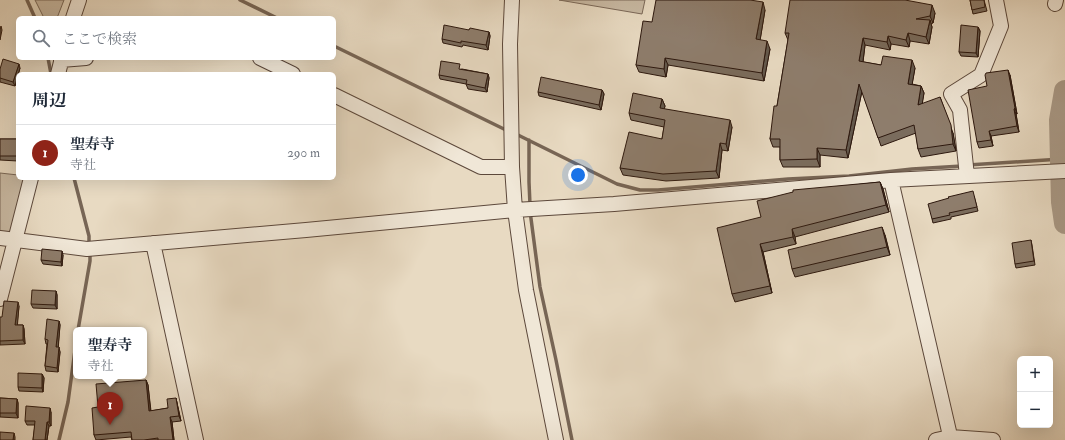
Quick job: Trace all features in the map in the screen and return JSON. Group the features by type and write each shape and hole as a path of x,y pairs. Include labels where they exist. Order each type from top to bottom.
{"street":[{"path":"74,16 78,0"},
{"path":"512,0 510,44 512,167 515,210 526,290 556,440"},
{"path":"967,176 960,110 951,94 981,75 1001,26 996,0"},
{"path":"59,72 62,60"},
{"path":"264,60 288,72"},
{"path":"336,96 482,167 512,167"},
{"path":"0,238 87,249 515,210 614,204 891,180 1065,171"},
{"path":"0,299 31,180"},
{"path":"891,180 950,438"},
{"path":"153,243 196,440"},
{"path":"936,440 950,438 993,440"}],"shaded area":[{"path":"35,0 64,0 58,16 43,16"},
{"path":"559,0 645,0 642,14"},
{"path":"0,173 16,175 16,180 31,180 17,236 0,234"}],"building":[{"path":"656,0 750,0 763,2 756,39 767,41 762,73 665,58 664,69 636,65 643,21 652,22"},
{"path":"790,0 905,0 932,5 930,16 916,19 930,20 926,37 908,33 906,40 888,36 887,42 863,38 859,61 881,65 883,56 912,60 908,84 921,86 918,105 940,97 951,125 953,144 918,149 914,125 878,138 859,84 846,150 817,148 817,159 780,160 780,139 770,139 774,106 777,106 789,33 785,33"},
{"path":"970,0 984,0 985,7 972,10"},
{"path":"444,25 489,32 486,45 461,41 461,43 442,39"},
{"path":"961,25 978,27 976,53 959,52"},
{"path":"3,59 19,64 13,82 0,78 0,69"},
{"path":"441,61 460,64 459,69 488,74 485,88 466,84 467,80 439,75"},
{"path":"1008,70 1017,126 989,131 991,140 977,142 968,90 987,86 986,73"},
{"path":"541,77 602,90 599,105 538,92"},
{"path":"633,93 662,99 660,108 730,120 726,144 720,143 716,171 663,174 620,168 629,132 662,139 665,120 629,113"},
{"path":"0,139 16,139 16,156 0,156"},
{"path":"880,182 886,205 792,229 793,237 760,244 770,286 732,294 717,228 761,217 757,201 793,192 793,190"},
{"path":"973,191 977,207 949,213 950,215 932,219 928,204"},
{"path":"882,227 887,247 792,269 788,250"},
{"path":"1031,240 1034,261 1015,264 1012,243"},
{"path":"42,249 62,251 61,262 41,260"},
{"path":"32,290 56,291 55,305 31,304"},
{"path":"4,301 18,302 15,325 23,325 23,340 0,341 0,317 2,317"},
{"path":"47,319 59,321 56,347 59,347 57,368 45,366 48,340 45,339"},
{"path":"18,373 42,374 42,388 18,387"},
{"path":"146,380 149,411 168,408 167,399 176,398 179,416 170,417 173,440 158,440 158,438 132,440 131,432 94,435 92,408 98,407 96,384"},
{"path":"0,398 17,399 16,413 0,413"},
{"path":"26,406 50,408 45,440 33,440 35,421 25,421"},
{"path":"0,432 14,433 13,440 0,440"}],"waterway":[{"path":"27,0 34,16"},
{"path":"240,0 273,16"},
{"path":"336,47 508,131"},
{"path":"48,60 51,72"},
{"path":"1065,91 1060,120 1062,202 1065,223"},
{"path":"516,134 617,184 640,190 658,190 788,179 849,176 912,169 962,166"},
{"path":"529,140 530,205"},
{"path":"968,165 1061,159"},
{"path":"75,180 89,236 89,245"},
{"path":"530,211 540,287 572,440"},
{"path":"79,327 90,261 90,251"},
{"path":"59,440 68,402 73,365"}],"place":[{"name":"聖寿寺","path":"110,425"}]}
